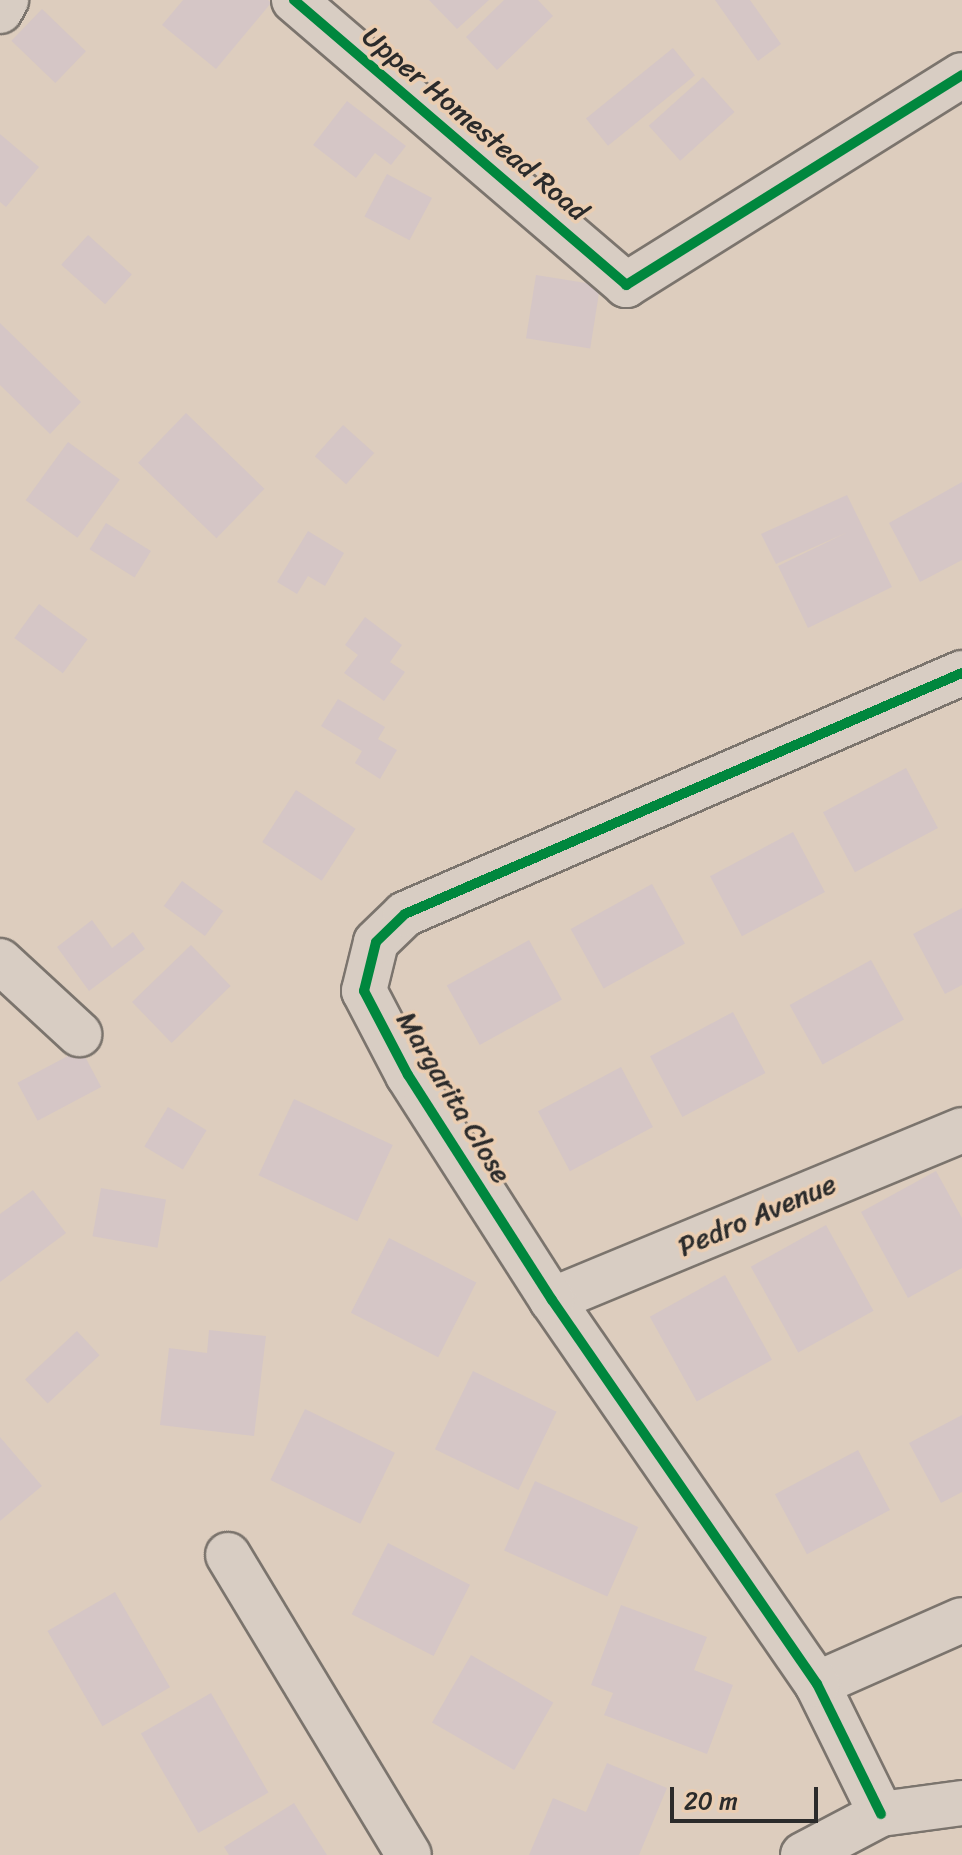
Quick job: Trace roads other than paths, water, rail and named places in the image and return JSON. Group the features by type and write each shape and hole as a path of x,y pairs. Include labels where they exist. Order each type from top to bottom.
{"street":[{"path":"0,11 6,0"},
{"name":"Upper Homestead Road","path":"302,3 626,285 962,75"},
{"name":"Margarita Close","path":"881,1814 817,1684 552,1300 408,1075 364,991 376,942 405,914 962,673"},
{"path":"0,961 79,1034"},
{"name":"Pedro Avenue","path":"552,1300 962,1130"},
{"path":"228,1555 409,1855"},
{"path":"817,1684 962,1620"},
{"path":"803,1855 881,1814 962,1803"}]}
